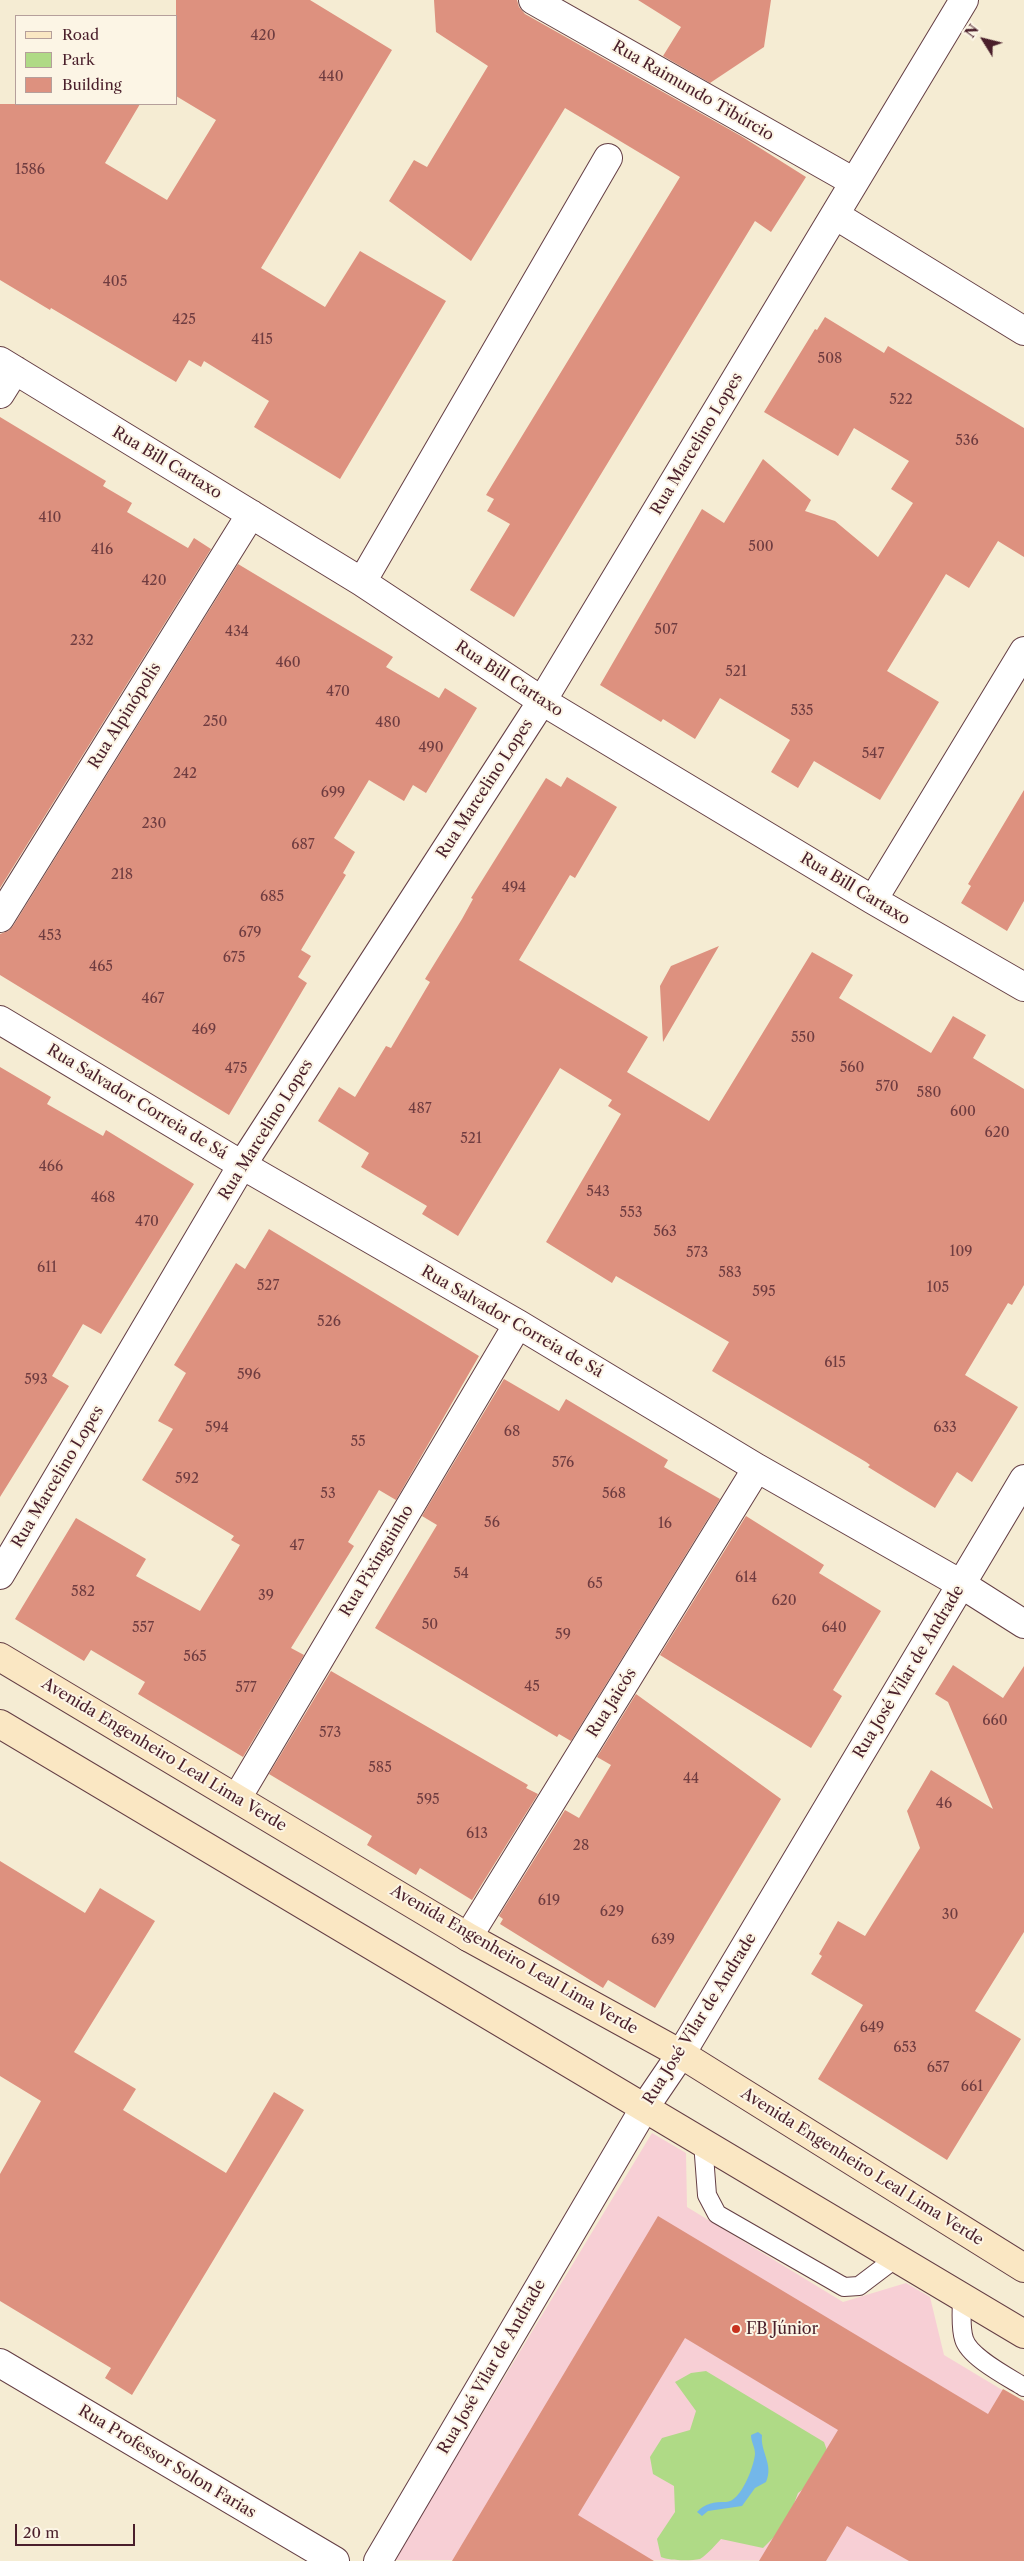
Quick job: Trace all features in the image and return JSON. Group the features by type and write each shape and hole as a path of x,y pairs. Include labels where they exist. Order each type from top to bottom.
{"main road":[{"name":"Avenida Engenheiro Leal Lima Verde","path":"0,1657 468,1937 681,2054 1024,2268"},
{"path":"0,1724 1024,2334"}],"street":[{"name":"Rua Raimundo Tibúrcio","path":"532,0 854,182"},
{"name":"Rua Marcelino Lopes","path":"0,1575 242,1165 542,701 964,0"},
{"path":"362,582 608,158"},
{"path":"835,215 1024,331"},
{"path":"0,394 7,365"},
{"name":"Rua Bill Cartaxo","path":"7,365 362,582 542,701 873,900 1024,987"},
{"name":"Rua Alpinópolis","path":"0,918 251,514"},
{"path":"873,900 1024,651"},
{"name":"Rua Salvador Correia de Sá","path":"0,1020 242,1165 518,1324 757,1468 961,1584 1024,1624"},
{"name":"Rua Pixinguinho","path":"237,1798 518,1324"},
{"name":"Rua Jaicós","path":"468,1937 757,1468"},
{"name":"Rua José Vilar de Andrade","path":"378,2561 645,2107 681,2054 1024,1479"},
{"name":"Rua Professor Solon Farias","path":"0,2363 335,2561"}],"lane":[{"path":"703,2142 707,2195 717,2214 844,2287 859,2286 896,2258"},
{"path":"962,2297 964,2339 968,2347 979,2357 1024,2387"}],"shaded area":[{"name":"FB Júnior","path":"652,2133 686,2153 687,2207 843,2302 906,2283 930,2297 944,2355 1024,2403 1024,2561 394,2560"}],"green space":[{"path":"706,2371 824,2442 833,2467 798,2493 786,2525 763,2548 721,2539 700,2559 680,2560 665,2558 661,2557 657,2539 675,2512 674,2486 653,2474 650,2457 662,2438 690,2430 696,2411 675,2382 691,2373"}],"water":[{"path":"758,2432 762,2435 768,2464 766,2482 755,2488 742,2506 708,2511 702,2516 697,2512 703,2507 732,2500 742,2490 755,2454 751,2435"}],"building":[{"path":"176,0 310,0 392,50 261,268 325,307 360,251 446,301 340,479 254,427 269,401 204,361 201,367 189,360 176,382 0,280 0,104 139,105 105,163 167,200 216,120 178,97 178,15 176,15"},
{"path":"434,0 517,0 519,7 525,14 741,136 806,177 771,232 755,221 514,617 470,590 510,524 487,511 494,499 486,495 680,177 565,108 471,261 389,201 414,160 427,167 488,66 436,32"},
{"path":"638,0 771,0 764,47 710,83 663,56 681,27"},
{"path":"825,317 884,353 888,346 1024,428 1024,557 998,541 969,588 946,574 887,671 939,702 880,800 814,761 798,788 771,772 790,740 720,698 695,739 663,719 661,722 600,685 702,509 724,523 763,459 811,500 805,511 835,521 878,557 913,503 891,489 909,461 854,428 838,456 764,412 815,329 817,330"},
{"path":"0,417 106,481 103,486 132,503 127,512 188,548 194,538 211,549 0,888"},
{"path":"238,564 393,657 386,667 439,698 445,688 477,708 426,793 413,785 404,801 369,780 334,838 355,852 343,873 346,875 301,950 311,956 298,977 307,983 229,1115 0,975 0,934 8,931 13,926"},
{"path":"567,777 617,807 575,878 570,875 519,960 648,1037 627,1072 709,1121 812,952 853,975 839,998 931,1053 953,1016 986,1035 973,1058 1024,1089 1024,1285 1012,1305 1008,1303 965,1375 1018,1407 972,1482 957,1472 935,1508 868,1467 870,1465 866,1462 712,1371 729,1342 616,1276 612,1283 546,1242 621,1114 608,1106 612,1100 560,1068 458,1236 422,1214 427,1206 361,1167 369,1153 318,1121 339,1087 355,1097 386,1046 391,1048 430,982 425,979 462,919 473,899 471,898 546,778 561,787"},
{"path":"1024,790 1024,901 1007,931 961,903 971,886 968,884"},
{"path":"719,946 663,1042 660,986 671,966"},
{"path":"0,1067 51,1097 47,1104 103,1136 106,1130 194,1184 101,1334 83,1324 52,1376 69,1386 0,1497"},
{"path":"269,1229 479,1356 396,1500 379,1490 348,1542 354,1546 291,1648 304,1655 243,1757 138,1694 145,1682 91,1650 84,1661 15,1619 76,1518 146,1559 136,1576 200,1611 240,1545 231,1540 234,1536 142,1480 173,1429 158,1421 186,1373 174,1365 236,1263 245,1269"},
{"path":"504,1379 559,1411 566,1399 668,1460 664,1467 720,1499 571,1741 559,1734 557,1737 375,1628 437,1525 422,1516"},
{"path":"746,1516 824,1565 819,1573 881,1611 833,1690 842,1696 811,1748 660,1655"},
{"path":"953,1665 1003,1698 1024,1666 1024,1932 975,2011 1021,2039 947,2160 818,2079 863,2005 811,1974 822,1956 819,1954 838,1921 865,1936 920,1848 907,1811 931,1770 993,1809 948,1702 935,1694"},
{"path":"331,1671 528,1785 526,1788 538,1794 472,1900 420,1868 416,1875 367,1845 372,1836 269,1774"},
{"path":"636,1694 781,1799 655,2008 608,1980 603,1988 500,1924 503,1919 499,1916 565,1810 579,1818 611,1765 597,1757"},
{"path":"0,1861 85,1913 100,1888 155,1921 74,2052 136,2089 123,2110 226,2173 274,2092 304,2110 132,2395 105,2378 111,2368 0,2301 0,2174 41,2101 0,2076"},
{"path":"658,2216 988,2414 1003,2389 1024,2401 1024,2561 909,2561 847,2526 826,2561 759,2561 838,2430 685,2338 578,2515 654,2561 452,2561"}],"place":[{"name":"FB Júnior","path":"736,2329"}]}
